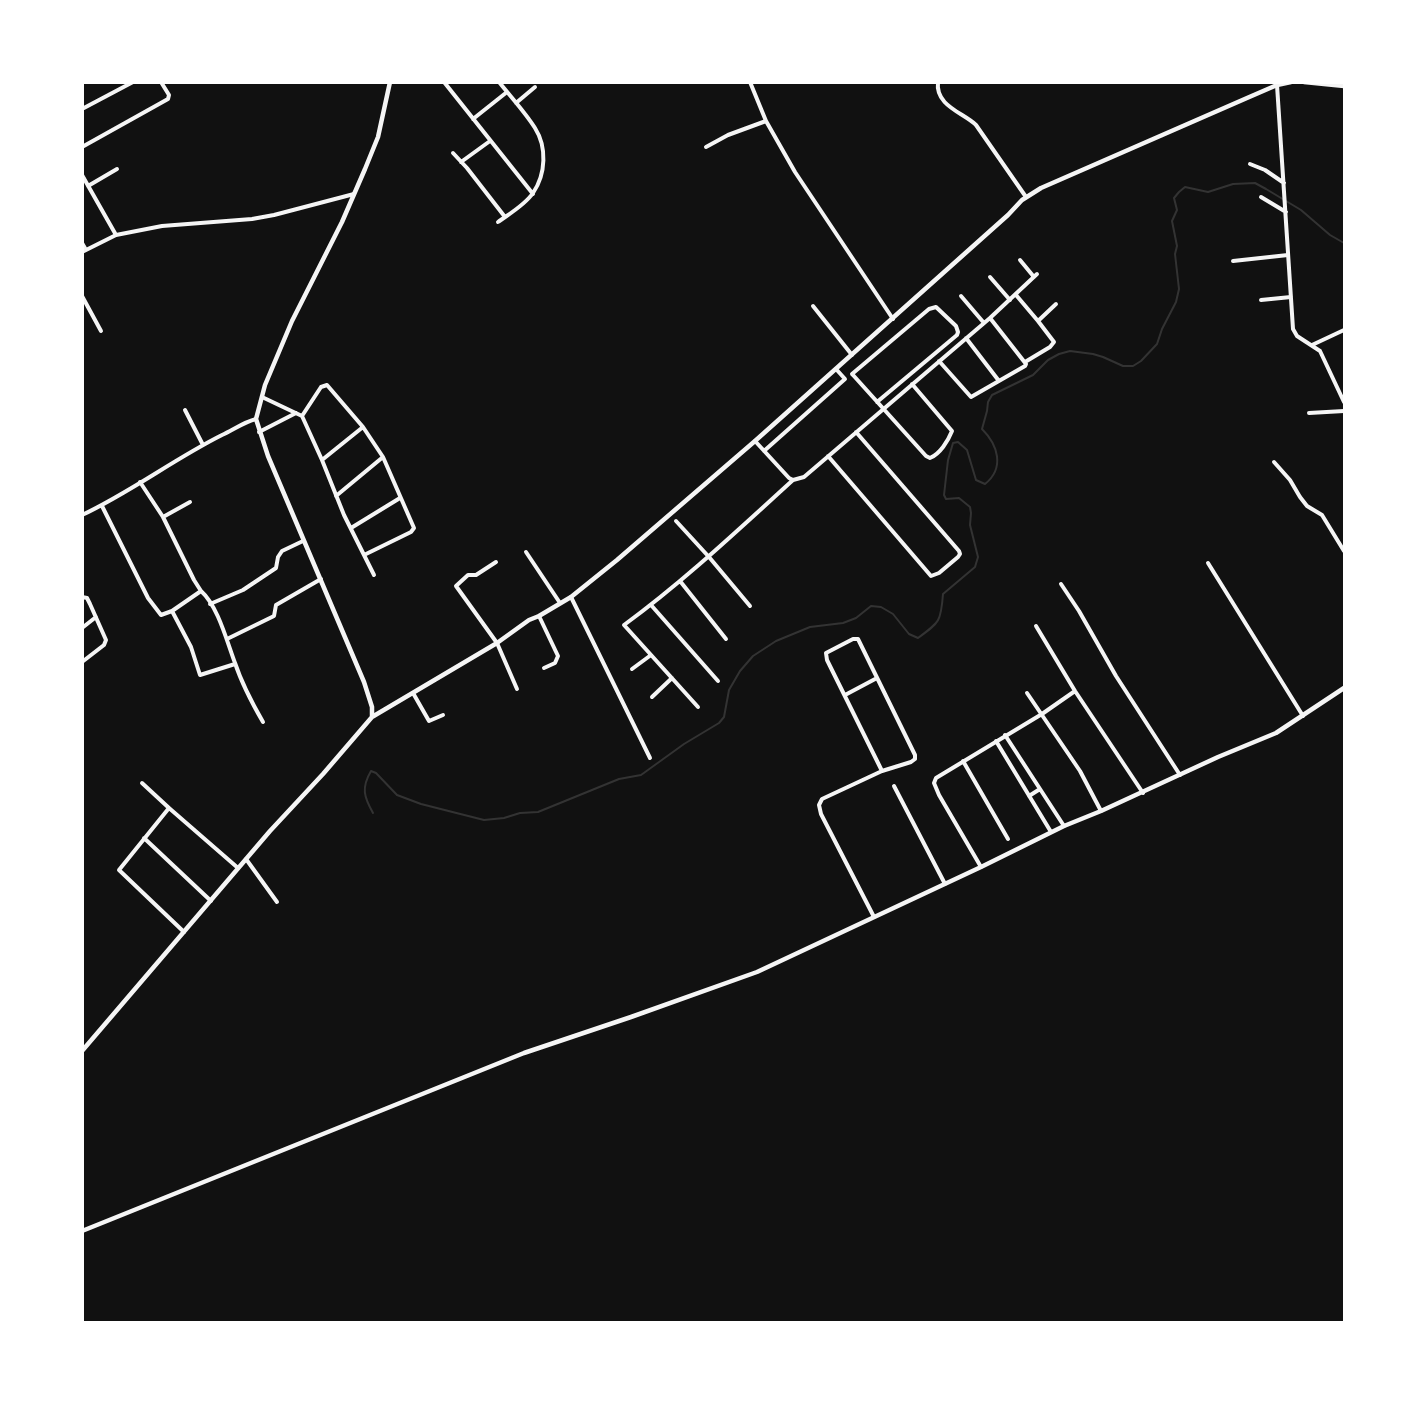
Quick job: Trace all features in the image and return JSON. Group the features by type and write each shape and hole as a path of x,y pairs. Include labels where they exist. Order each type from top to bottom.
{"street":[{"path":"82,109 132,82"},
{"path":"82,147 168,99 169,94 161,82"},
{"path":"372,717 372,707 364,682 303,541 259,432 256,419 262,397 292,321 342,222 378,137 390,82"},
{"path":"444,82 533,194"},
{"path":"498,222 533,194 542,173 544,156 536,129 500,82"},
{"path":"750,82 766,121 800,180 894,319"},
{"path":"938,82 938,88 948,104 976,125 1026,197"},
{"path":"82,1051 238,868 372,717 497,643 528,620 539,616 571,597 617,560 894,319 1026,197 1050,184 1276,86 1291,82"},
{"path":"1304,82 1344,86"},
{"path":"1276,86 1285,192 1293,329 1297,336 1320,351 1344,402"},
{"path":"516,103 535,87"},
{"path":"473,119 507,92"},
{"path":"706,147 728,135 766,121"},
{"path":"461,162 490,141"},
{"path":"453,152 505,217"},
{"path":"1250,164 1265,170 1284,183"},
{"path":"88,186 117,169"},
{"path":"82,175 116,235"},
{"path":"82,243 84,251 116,235 162,226 259,218 354,194"},
{"path":"1261,197 1286,210"},
{"path":"1233,261 1288,256"},
{"path":"698,706 624,625 709,557 793,480 804,476 1016,295 1036,276 1020,260"},
{"path":"990,277 1010,300"},
{"path":"1016,295 1054,342 1044,351 1024,362"},
{"path":"82,296 101,330"},
{"path":"961,296 984,323"},
{"path":"1261,300 1291,297"},
{"path":"1038,321 1056,304"},
{"path":"813,306 852,355"},
{"path":"877,402 957,335 958,329 936,307 929,309 852,374 877,402 884,408 926,456 930,458 936,455 952,432 912,384"},
{"path":"938,362 971,397 1025,366 1024,362 990,318"},
{"path":"1312,345 1344,330"},
{"path":"966,338 999,381"},
{"path":"764,451 845,379 836,369"},
{"path":"302,416 321,387 327,384 363,427 383,457 414,528 364,555"},
{"path":"262,397 302,416 336,496 374,575"},
{"path":"185,410 202,445"},
{"path":"1310,413 1344,411"},
{"path":"259,432 296,413"},
{"path":"82,515 102,506 202,445 248,421 256,419"},
{"path":"322,460 363,427"},
{"path":"828,456 931,576 939,573 958,557 960,551 856,432"},
{"path":"755,441 780,470 793,480"},
{"path":"336,496 383,457"},
{"path":"1274,462 1290,480 1308,506 1322,515 1344,549"},
{"path":"140,482 162,517 194,580 201,591 207,596 227,639 251,702 263,722"},
{"path":"351,528 400,498"},
{"path":"162,517 190,502"},
{"path":"102,506 153,606 161,615 172,611 201,591"},
{"path":"676,521 750,606"},
{"path":"210,604 243,590 276,568 278,557 282,551 303,541"},
{"path":"526,552 560,603"},
{"path":"496,562 476,575 468,575 456,586 497,643 517,689"},
{"path":"1208,563 1303,716"},
{"path":"227,639 274,616 276,605 321,579"},
{"path":"680,581 726,639"},
{"path":"1060,584 1079,611 1116,676 1180,775"},
{"path":"82,597 87,598 106,642 82,662"},
{"path":"571,597 650,758"},
{"path":"651,605 718,682"},
{"path":"172,611 191,647 200,675 235,664"},
{"path":"539,616 558,656 555,663 544,668"},
{"path":"82,628 96,617"},
{"path":"1036,626 1075,691 1142,792"},
{"path":"874,917 821,814 819,805 822,800 882,771 911,762 915,759 915,755 858,639 853,638 826,653 827,660 882,771"},
{"path":"632,669 650,655"},
{"path":"652,697 672,678"},
{"path":"845,696 877,678"},
{"path":"82,1231 516,1056 756,972 981,868 1064,826 1276,733 1344,688"},
{"path":"981,868 939,795 934,783 936,778 1042,714 1075,691"},
{"path":"413,693 430,721 443,715"},
{"path":"1027,693 1080,772 1101,811"},
{"path":"1005,735 1064,826"},
{"path":"996,741 1051,832"},
{"path":"963,761 1008,839"},
{"path":"1013,769 1024,763"},
{"path":"142,783 238,868"},
{"path":"894,786 946,884"},
{"path":"1029,796 1040,789"},
{"path":"169,808 119,870 184,932"},
{"path":"144,838 211,901"},
{"path":"246,860 277,902"}],"waterway":[{"path":"373,813 367,802 365,792 366,782 371,771 376,773 397,795 421,804 484,820 504,818 520,813 538,812 619,779 641,775 684,744 719,723 724,717 729,690 740,671 753,656 776,641 810,627 843,623 856,618 871,606 881,607 893,614 909,634 918,638 925,633 935,624 940,616 943,594 975,567 978,557 970,525 970,507 959,498 946,499 944,495 948,460 953,443 958,442 967,450 976,480 985,484 991,478 997,464 995,449 988,435 982,429 988,402 992,395 1033,375 1048,360 1059,354 1070,351 1093,354 1123,366 1133,366 1141,361 1157,344 1162,329 1176,302 1179,289 1175,254 1177,246 1172,221 1177,210 1174,198 1185,187 1208,192 1233,184 1255,183 1301,210 1330,235 1344,243"}]}
